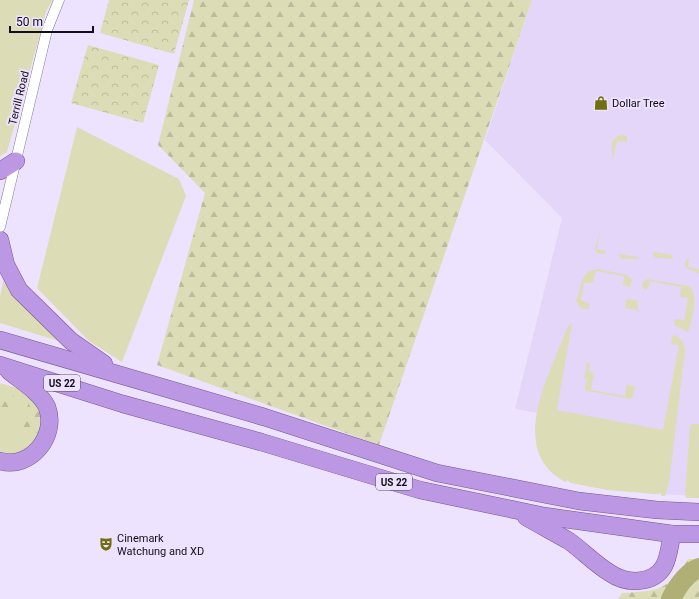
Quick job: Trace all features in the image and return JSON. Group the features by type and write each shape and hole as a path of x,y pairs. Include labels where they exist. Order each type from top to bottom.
{"highway":[{"path":"0,171 16,161"},
{"path":"0,240 6,265 19,290 71,341 86,353 121,375"},
{"name":"US 22","path":"0,340 264,417 438,473 579,501 634,508 699,512"},
{"path":"0,365 26,385 42,400 47,408 48,427 43,443 29,458 12,462 0,461"},
{"name":"US 22","path":"0,365 123,404 261,442 420,490 544,516 672,534 699,534"},
{"path":"512,509 569,542 611,574 622,579 634,581 646,580 658,574 668,555 672,534"}],"street":[{"name":"Terrill Road","path":"0,227 47,30 59,0"}],"shaded area":[{"path":"532,0 699,0 699,496 653,494 571,483 567,480 565,482 577,420 515,409 562,218 485,140"}],"green space":[{"path":"0,0 53,0 47,9 7,152 0,156"},
{"path":"109,0 189,0 174,54 100,33"},
{"path":"194,0 532,0 379,445 157,365 205,193 158,145"},
{"path":"88,45 159,65 143,123 71,103"},
{"path":"77,127 179,179 186,196 122,362 89,341 37,288"},
{"path":"621,135 627,136 627,142 617,141 612,161 612,141"},
{"path":"600,229 597,249 606,251 605,254 598,253 595,248"},
{"path":"654,252 672,255 673,258 654,257"},
{"path":"620,254 638,257 639,259 623,259 619,256"},
{"path":"687,258 689,259 688,267 699,269 699,273 687,269 685,264"},
{"path":"598,269 627,275 632,280 630,287 623,285 624,276 596,271 593,283 584,283 581,300 589,304 589,309 581,309 576,301 583,278 589,271"},
{"path":"4,278 62,342 0,323 0,296"},
{"path":"647,279 689,286 694,295 694,308 688,332 674,325 675,319 684,320 688,298 680,297 681,287 650,281 648,288 645,290 642,286 643,282"},
{"path":"626,300 638,301 638,310 625,308"},
{"path":"572,323 557,410 663,430 679,345 671,344 672,336 676,335 683,342 685,350 669,483 665,496 661,496 661,493 655,494 607,490 571,483 567,480 565,482 547,468 538,450 535,430 538,409 552,365 568,326"},
{"path":"587,363 590,363 589,372 594,373 591,390 625,396 627,384 635,387 633,397 631,399 587,391 585,388 587,380 584,378"},
{"path":"0,383 27,391 37,401 43,417 42,431 27,452 9,456 0,454"},
{"path":"0,392 14,394 11,411 0,410"},
{"path":"30,397 40,411 41,431 28,438 23,424"},
{"path":"692,424 699,424 699,498 686,498 685,494 690,427"},
{"path":"688,559 699,559 699,599 618,599 622,593 654,590 668,583 681,570"}],"waterway":[{"path":"671,599 679,585 686,577 694,570 699,568"}],"place":[{"name":"Dollar Tree","path":"601,103"},
{"name":"Cinemark Watchung and XD","path":"106,544"}]}
